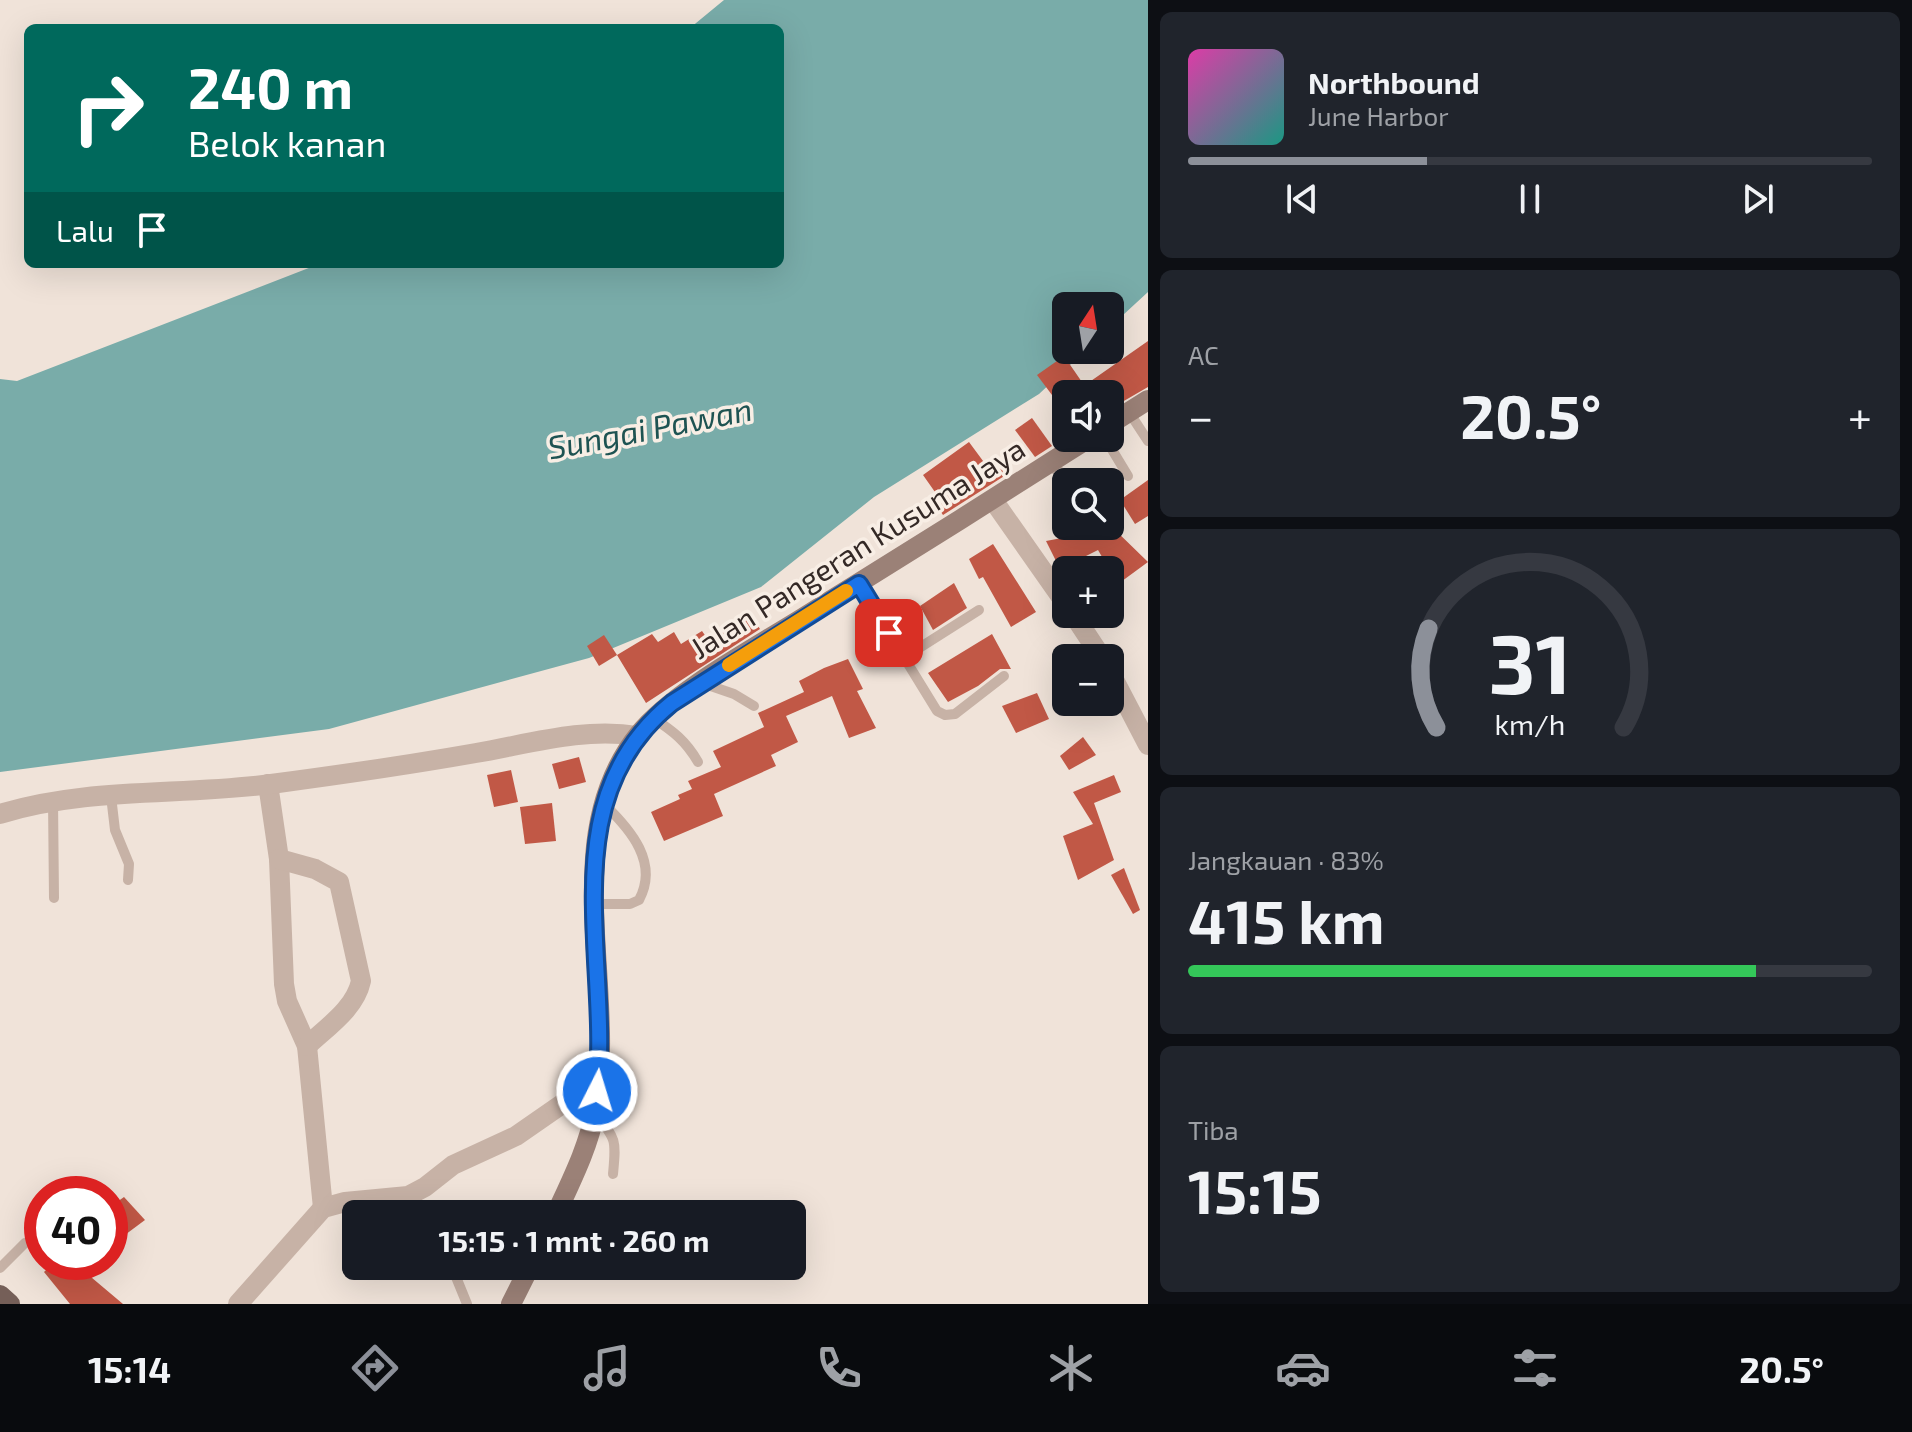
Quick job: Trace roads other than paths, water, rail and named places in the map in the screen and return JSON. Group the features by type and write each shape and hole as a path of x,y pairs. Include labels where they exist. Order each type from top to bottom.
{"main road":[{"path":"0,1295 10,1304"}],"street":[{"path":"1124,415 1148,400"},
{"name":"Jalan Pangeran Kusuma Jaya","path":"563,1200 576,1172 595,1113 601,1031 595,861 603,803 615,773 638,736 653,718 702,683 1067,452"},
{"path":"993,500 1052,584"},
{"path":"1124,699 1148,745"},
{"path":"0,814 53,800 268,784 591,733 638,736"},
{"path":"268,784 279,859 284,984 287,1001 307,1046 323,1208"},
{"path":"279,859 315,869 339,882 361,981 359,991 348,1008 307,1046"},
{"path":"238,1304 323,1208 345,1202 408,1196 453,1165 516,1136 565,1102 597,1091"},
{"path":"511,1304 523,1280"}],"lane":[{"path":"1129,412 1148,441"},
{"path":"1113,452 1128,476"},
{"path":"1047,465 1053,468"},
{"path":"859,584 937,711 945,715 955,714 1004,676"},
{"path":"905,657 979,610"},
{"path":"702,683 734,694 754,706"},
{"path":"653,718 677,733 688,744 698,762"},
{"path":"111,796 115,830 129,864 128,880"},
{"path":"53,800 54,898"},
{"path":"595,904 630,904 639,900 647,886 638,845 629,828 603,803"},
{"path":"595,1113 613,1134 616,1146 613,1174"},
{"path":"0,1268 24,1244"},
{"path":"457,1280 467,1304"}],"water":[{"name":"Sungai Pawan","path":"724,0 1148,0 1148,292 1124,314 1124,292 1052,292 1052,364 1071,364 1039,394 874,497 761,587 589,658 329,729 0,772 0,379 17,381 309,268 784,268 784,24 695,24"}]}
